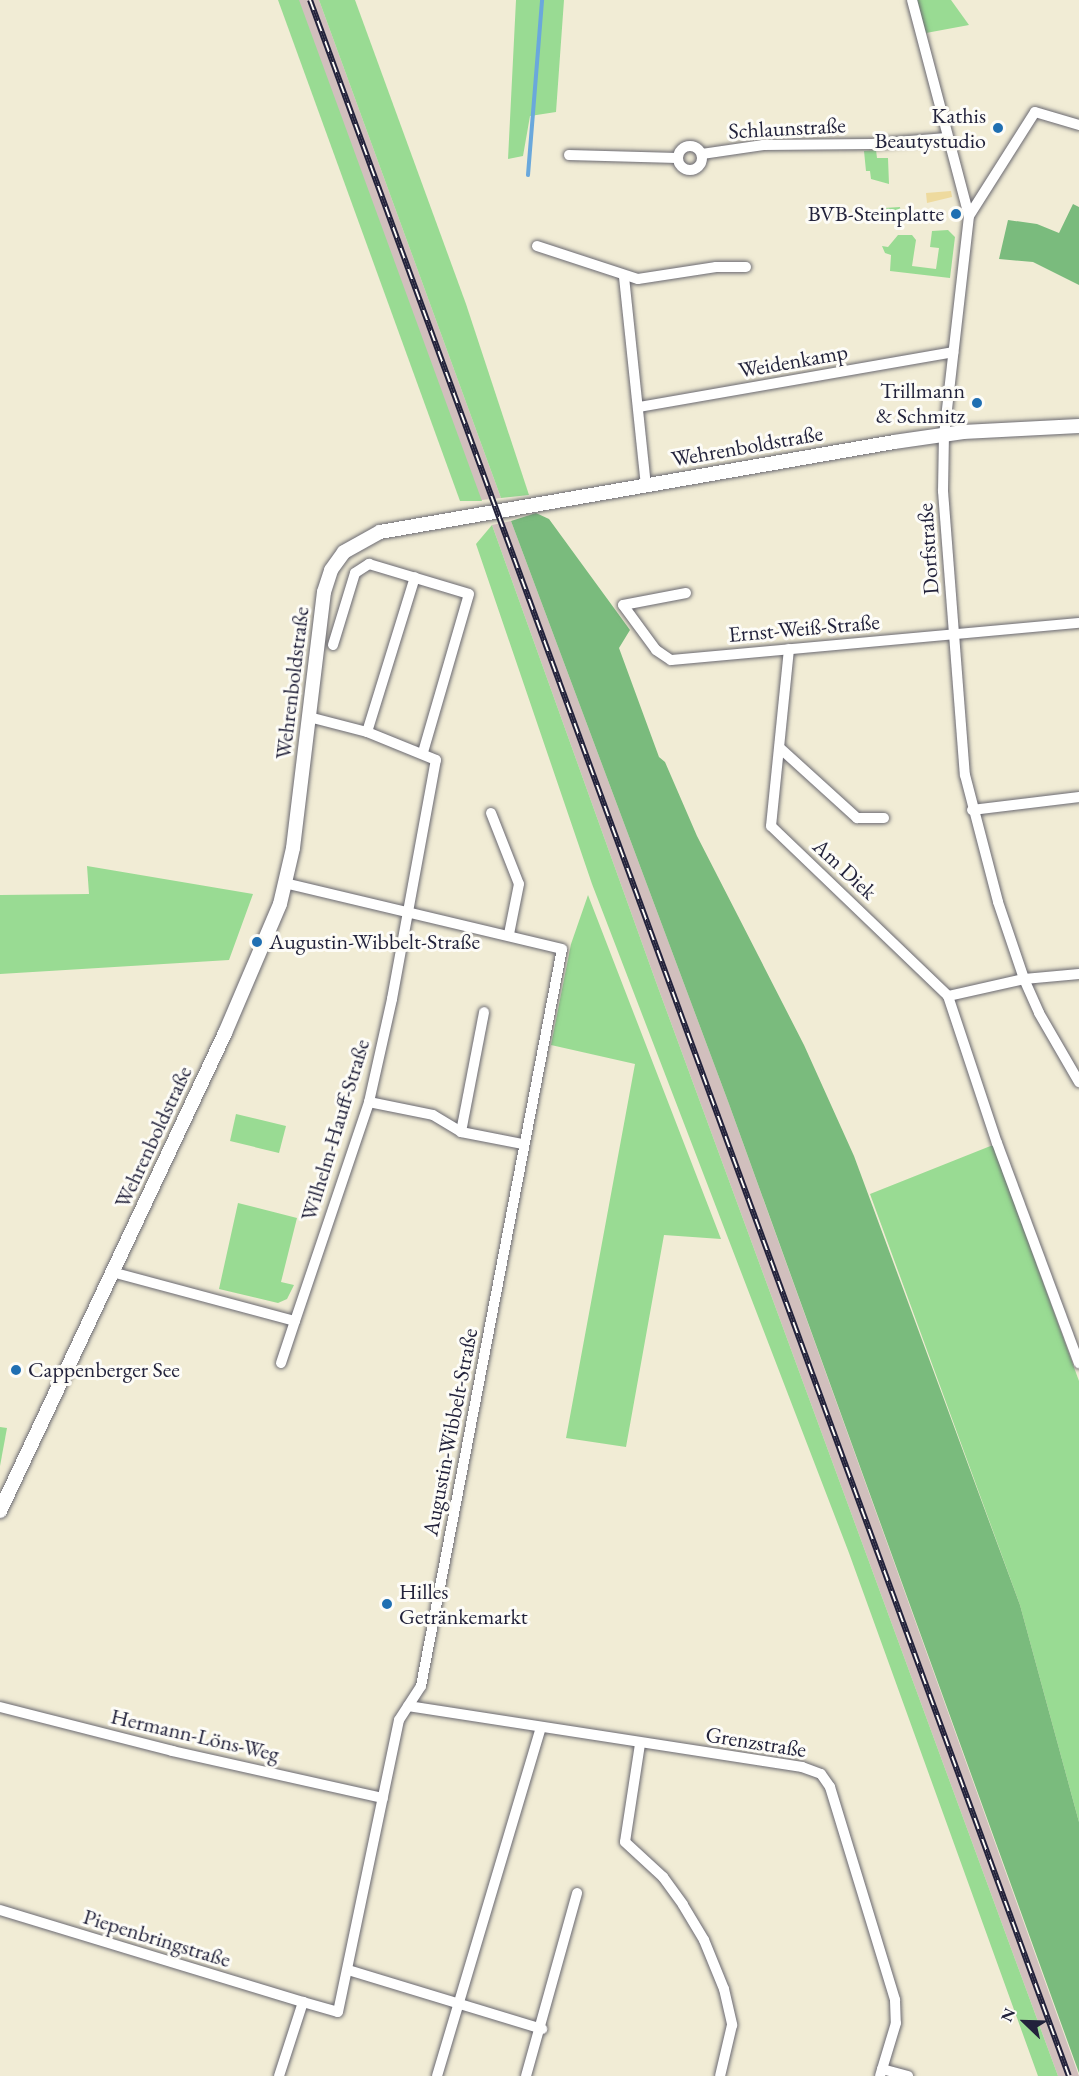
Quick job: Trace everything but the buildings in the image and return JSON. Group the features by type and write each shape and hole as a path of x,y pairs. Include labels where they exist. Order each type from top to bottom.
{"street":[{"name":"Dorfstraße","path":"912,0 969,216 944,434 946,548 965,775 972,810 1024,979 1039,1013 1079,1082"},
{"path":"969,216 1035,112 1079,126"},
{"name":"Schlaunstraße","path":"702,154 700,165 691,170 681,167 677,158 680,149 688,145 702,154 762,145 872,144 947,138"},
{"name":"Schlaunstraße","path":"570,155 677,158"},
{"path":"537,246 624,277 638,279 716,267 746,267"},
{"path":"624,277 646,485"},
{"name":"Weidenkamp","path":"639,407 953,352"},
{"name":"Wehrenboldstraße","path":"0,1511 252,972 286,883 327,581 353,544 380,532 944,434 1079,426"},
{"path":"309,717 367,732 423,752 469,594 369,564 355,573 333,645"},
{"path":"367,732 415,577"},
{"name":"Ernst-Weiß-Straße","path":"686,593 623,605 656,650 671,660 1079,623"},
{"name":"Am Diek","path":"789,649 781,749 771,826 948,996"},
{"name":"Am Diek","path":"781,749 857,818 884,818"},
{"name":"Wilhelm-Hauff-Straße","path":"281,1363 369,1102 408,913 436,760 423,752"},
{"path":"972,810 1079,797"},
{"path":"492,813 519,884 509,934"},
{"name":"Augustin-Wibbelt-Straße","path":"286,883 408,913 509,934 562,949 522,1144 444,1576 421,1686 399,1720 338,2012 303,2002"},
{"path":"1079,974 1024,979 948,996 997,1143 1079,1363"},
{"path":"461,1132 484,1012"},
{"path":"369,1102 433,1114 461,1132 522,1144"},
{"path":"112,1272 295,1321"},
{"name":"Grenzstraße","path":"408,1706 640,1744 802,1767 821,1774 830,1787 895,2000 896,2023 881,2073"},
{"name":"Hermann-Löns-Weg","path":"0,1707 171,1751 382,1798"},
{"path":"437,2076 541,1728"},
{"path":"640,1744 625,1842 663,1877 683,1905 704,1940 724,1989 732,2025 720,2076"},
{"path":"526,2076 542,2029 577,1893"},
{"name":"Piepenbringstraße","path":"0,1910 303,2002"},
{"path":"348,1970 542,2029"},
{"path":"279,2076 303,2002"},
{"path":"881,2073 908,2076"}],"shaded area":[{"path":"296,0 319,0 501,498 471,501"},
{"path":"511,521 729,1104 1079,2076 1058,2076 656,982 492,525"}],"green space":[{"path":"278,0 299,0 482,501 460,501"},
{"path":"319,0 355,0 466,304 529,495 501,498"},
{"path":"516,0 564,0 556,112 530,116 523,156 508,159"},
{"path":"917,0 951,0 969,25 926,33"},
{"path":"876,150 877,158 888,158 889,184 871,179 870,171 866,171 864,151"},
{"path":"1073,204 1079,207 1079,285 1033,262 999,259 1008,220 1037,224 1059,233"},
{"path":"900,207 902,223 893,224 892,216 884,217 884,208"},
{"path":"948,230 955,237 950,278 890,271 891,255 885,253 882,246 888,247 898,235 912,235 916,240 912,266 936,269 939,248 930,247 932,231"},
{"path":"536,513 549,519 630,630 619,648 659,757 665,762 697,836 804,1045 854,1156 1020,1605 1079,1822 1079,2073 729,1104 511,521"},
{"path":"492,525 656,982 1058,2076 1038,2076 849,1553 592,884 476,544"},
{"path":"87,866 253,894 229,960 0,974 0,895 89,894"},
{"path":"588,895 721,1239 664,1235 626,1447 566,1438 635,1064 551,1045 571,944"},
{"path":"236,1114 286,1126 279,1153 230,1141"},
{"path":"993,1145 1079,1381 1079,1822 1020,1605 870,1194"},
{"path":"238,1203 297,1218 281,1282 294,1285 287,1299 278,1303 219,1289"},
{"path":"0,1427 7,1428 0,1466"}],"sand":[{"path":"951,191 952,197 927,203 926,193"}],"waterway":[{"path":"528,175 542,0"}],"railway":[{"path":"310,0 1069,2076"}],"place":[{"name":"Kathis Beautystudio","path":"998,128"},
{"name":"BVB-Steinplatte","path":"956,214"},
{"name":"Trillmann & Schmitz","path":"977,403"},
{"name":"Augustin-Wibbelt-Straße","path":"257,942"},
{"name":"Cappenberger See","path":"16,1370"},
{"name":"Hilles Getränkemarkt","path":"387,1604"}]}
